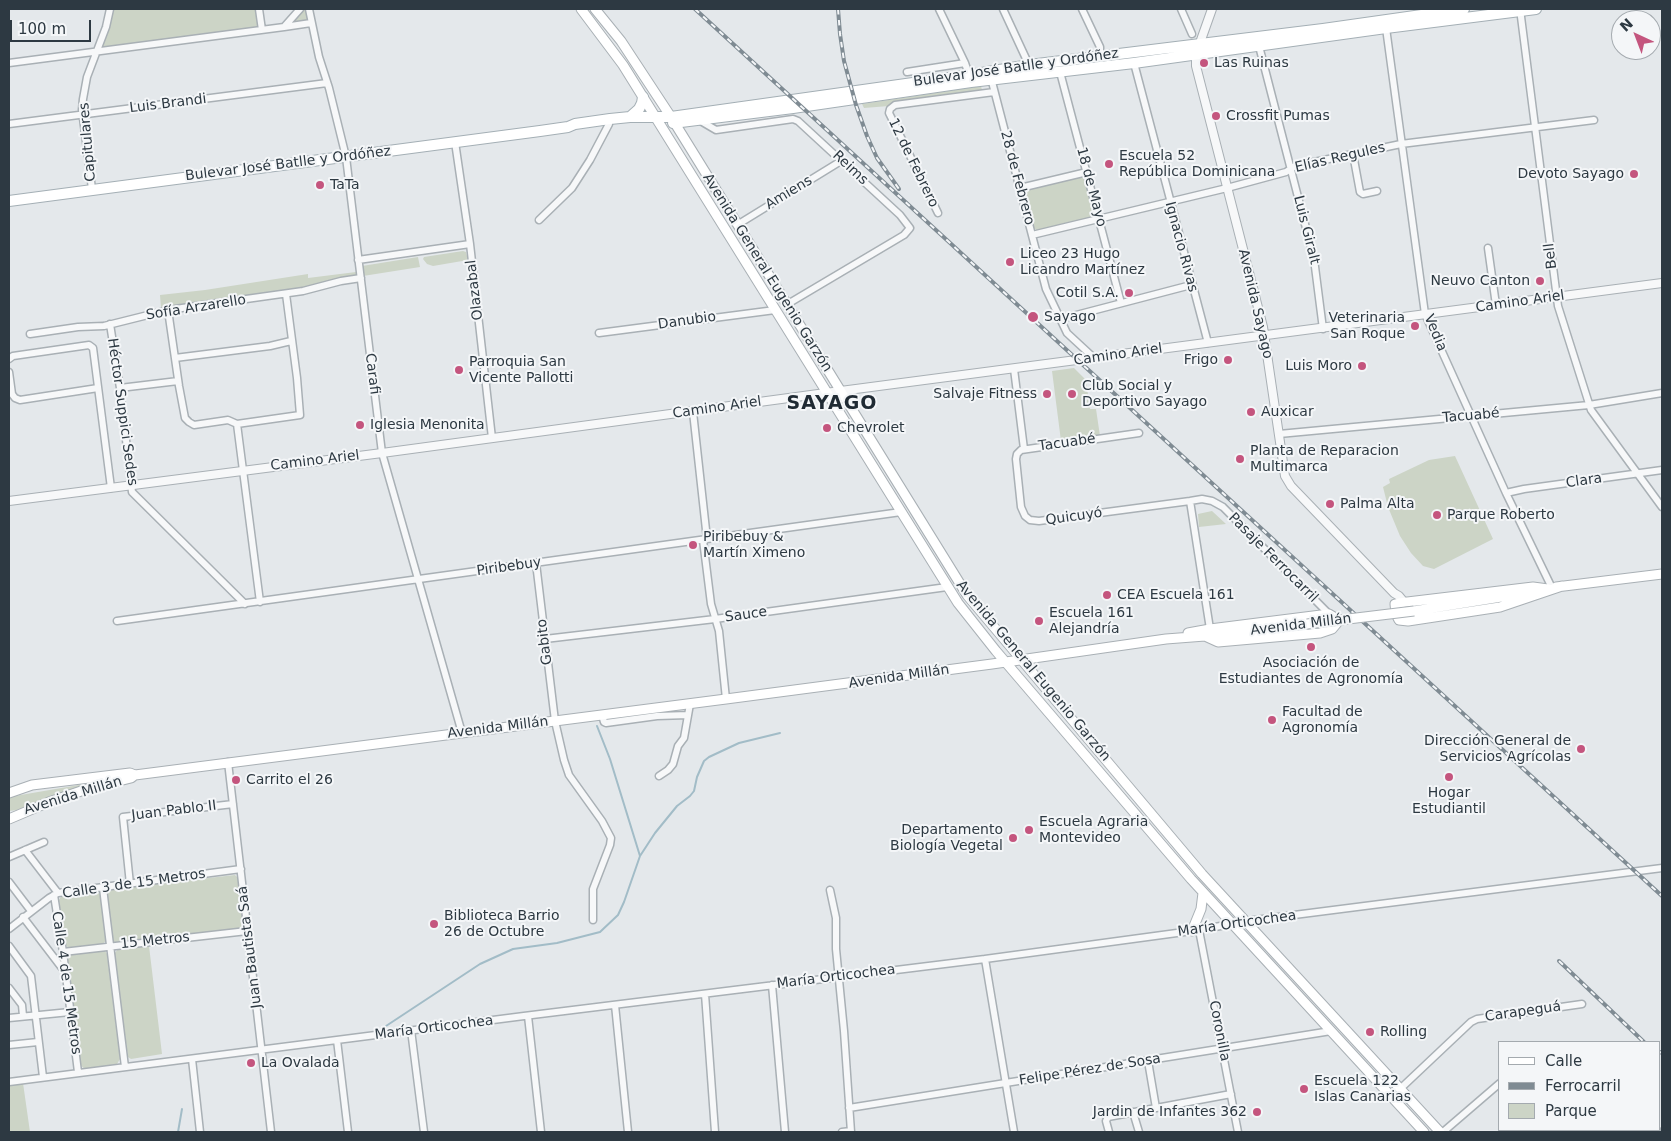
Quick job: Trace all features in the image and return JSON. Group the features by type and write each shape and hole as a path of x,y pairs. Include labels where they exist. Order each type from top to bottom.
{"main road":[{"name":"Avenida General Eugenio Garzón","path":"581,9 610,46 658,120 947,587 966,614 1203,892 1424,1132"},
{"name":"Avenida General Eugenio Garzón","path":"595,9 621,41 673,120 957,581 974,604 1190,859 1441,1132"},
{"name":"Bulevar José Batlle y Ordóñez","path":"991,76 1029,65 1323,29 1464,9"},
{"name":"Bulevar José Batlle y Ordóñez","path":"673,120 991,76 1060,72 1134,63 1536,9"},
{"name":"Bulevar José Batlle y Ordóñez","path":"568,127 658,120 699,120 970,79"},
{"path":"630,117 639,108 643,97"},
{"name":"Bulevar José Batlle y Ordóñez","path":"9,201 568,127 575,124 630,117 658,120"},
{"name":"Avenida Millán","path":"30,810 87,790 131,778 135,775 1021,660 1207,632 1308,624 1414,612 1562,586 1662,574"},
{"path":"1550,588 1533,587 1400,603 1397,618 1408,622 1500,607 1562,586"},
{"path":"1330,614 1337,623 1332,629 1320,632 1218,642 1207,632 1330,614"},
{"name":"Avenida Millán","path":"32,785 130,773 135,775"},
{"path":"9,793 32,785"},
{"path":"9,819 30,810"},
{"path":"1196,930 1203,892"}],"street":[{"name":"Capitulares","path":"92,189 83,99 87,77 106,27 110,9"},
{"path":"259,9 262,30"},
{"path":"284,28 300,9"},
{"name":"Carafi","path":"310,9 319,57 346,157 382,453 462,733"},
{"path":"939,9 965,63 970,79"},
{"path":"1003,9 1029,65"},
{"path":"1082,9 1100,47 1100,55"},
{"path":"1181,9 1192,34"},
{"name":"Avenida Sayago","path":"1212,9 1196,54 1196,66 1265,336 1284,471 1291,486 1394,593 1400,603"},
{"name":"Bell","path":"1520,10 1556,297 1588,404 1662,507"},
{"path":"9,63 312,23"},
{"name":"Vedia","path":"1386,28 1425,314 1550,588"},
{"name":"Luis Giralt","path":"1258,46 1314,259 1323,329"},
{"name":"Bulevar José Batlle y Ordóñez","path":"907,72 965,63"},
{"name":"Ignacio Rivas","path":"1134,63 1191,285 1208,342"},
{"name":"18 de Mayo","path":"1060,72 1121,303"},
{"name":"28 de Febrero","path":"991,76 1046,289 1067,333 1094,358"},
{"name":"Luis Brandi","path":"9,124 327,83"},
{"name":"Bulevar José Batlle y Ordóñez","path":"890,113 890,109 895,105 994,92"},
{"name":"12 de Febrero","path":"890,113 938,213"},
{"name":"Reims","path":"699,120 716,130 793,119 801,123 900,215 910,228 904,235 786,305"},
{"name":"Elías Regules","path":"1032,235 1227,188 1286,172 1296,166 1401,144 1594,120"},
{"path":"539,220 572,188 590,160 609,124"},
{"name":"Olazabal","path":"455,142 470,244 492,438"},
{"path":"1353,154 1360,192 1363,194 1377,191"},
{"name":"Amiens","path":"736,225 841,161"},
{"path":"1020,188 1087,172"},
{"path":"358,260 470,244"},
{"path":"1488,248 1496,305"},
{"name":"Sofía Arzarello","path":"30,334 110,324 168,310 286,294 340,280 360,278"},
{"name":"Camino Ariel","path":"9,501 693,412 1208,342 1323,329 1662,284"},
{"path":"1061,319 1191,285"},
{"path":"168,310 183,415 194,425 228,420 237,424 300,415 286,294"},
{"name":"Danubio","path":"599,333 775,310"},
{"name":"Héctor Suppici Sedes","path":"110,324 120,388 132,492 244,604"},
{"path":"175,358 270,346 291,341"},
{"path":"9,359 13,356 90,345 94,348 111,488"},
{"name":"Quicuyó","path":"1014,369 1024,449 1018,452 1016,459 1022,511 1027,518 1032,521 1039,521 1202,499 1216,502"},
{"path":"9,372 12,394 20,400 98,388"},
{"path":"120,388 178,381"},
{"name":"Tacuabé","path":"1279,434 1588,404 1662,393"},
{"path":"693,412 711,604 719,631 726,699"},
{"path":"237,424 260,602"},
{"name":"Tacuabé","path":"1024,449 1139,434"},
{"name":"Clara","path":"1506,493 1662,470"},
{"path":"1190,501 1207,632"},
{"name":"Pasaje Ferrocarril","path":"1216,502 1330,614"},
{"name":"Piribebuy","path":"117,621 901,512"},
{"name":"Gabito","path":"536,563 555,721 564,760 569,775 602,821 611,838 593,889 593,920"},
{"name":"Sauce","path":"545,639 714,619 947,587"},
{"path":"659,776 673,764 678,746 684,738 690,704"},
{"path":"602,715 606,723 657,716 688,715"},
{"name":"Juan Bautista Saá","path":"228,762 271,1132"},
{"name":"Avenida Millán","path":"9,788 32,785"},
{"name":"Juan Pablo II","path":"130,884 122,817 233,804"},
{"name":"Avenida Millán","path":"9,813 30,810"},
{"path":"9,857 44,842"},
{"path":"25,850 56,894"},
{"name":"Calle 3 de 15 Metros","path":"9,929 56,894 241,869"},
{"name":"María Orticochea","path":"9,1082 411,1030 838,978 1196,930 1247,921 1661,870"},
{"path":"9,882 31,912"},
{"path":"103,888 125,1067"},
{"path":"830,890 836,918 838,978 844,1031 851,1132 842,1132"},
{"name":"Calle 4 de 15 Metros","path":"56,894 78,1072"},
{"path":"23,918 65,973"},
{"name":"Coronilla","path":"1196,930 1223,1049 1238,1132"},
{"name":"15 Metros","path":"63,952 247,931"},
{"path":"9,946 31,976 43,1077"},
{"path":"985,959 1014,1132"},
{"path":"772,985 785,1132"},
{"path":"9,988 22,1005 23,1016"},
{"path":"705,994 716,1132"},
{"name":"Carapeguá","path":"1400,1089 1476,1019 1582,1004"},
{"path":"615,1005 628,1132"},
{"path":"9,1018 70,1012"},
{"path":"528,1016 541,1132"},
{"path":"411,1030 424,1132"},
{"name":"Felipe Pérez de Sosa","path":"849,1108 1332,1031"},
{"path":"338,1040 348,1132"},
{"path":"9,1045 38,1042"},
{"path":"192,1059 200,1132"},
{"path":"1148,1060 1156,1108"},
{"path":"1441,1132 1498,1085"},
{"path":"1109,1132 1106,1120 1108,1117 1231,1094"},
{"path":"1133,1112 1139,1132"}],"green space":[{"path":"112,9 256,9 258,25 257,28 105,48 101,46"},
{"path":"302,9 307,9 308,21 290,25"},
{"path":"981,86 982,90 894,103 889,106 864,108 862,104"},
{"path":"1080,176 1085,180 1094,212 1092,217 1038,231 1034,228 1025,194 1027,190"},
{"path":"466,252 468,260 433,266 427,264 423,259 424,257"},
{"path":"418,257 420,267 363,276 362,266"},
{"path":"356,272 357,276 308,289 161,308 160,295 308,274 308,278"},
{"name":"Club Social y Deportivo Sayago","path":"1074,368 1086,380 1090,409 1096,409 1100,436 1061,441 1052,371"},
{"name":"Parque Roberto","path":"1455,456 1493,539 1434,569 1423,566 1411,553 1400,536 1388,507 1383,487 1390,483 1389,479 1429,460"},
{"path":"1212,511 1226,524 1199,527 1198,514"},
{"path":"102,781 17,810 9,811 9,797"},
{"path":"235,875 239,879 244,924 241,928 115,943 112,941 106,895 111,889"},
{"path":"95,891 100,894 106,941 101,945 68,948 64,941 59,900 62,895"},
{"path":"149,946 162,1054 131,1059 128,1057 114,954 118,949"},
{"path":"105,951 107,954 120,1059 117,1064 85,1069 80,1065 66,961 71,954"},
{"path":"23,1083 30,1132 9,1132 9,1085"}],"waterway":[{"path":"597,726 610,759 640,856"},
{"path":"386,1026 480,964 513,949 557,943 600,932 618,915 640,856 655,833 677,806 694,791 697,777 704,761 739,743 780,733"},
{"path":"178,1132 182,1109"}],"railway":[{"path":"695,9 1662,896"},
{"path":"838,9 844,61 856,105 877,158 899,189"},
{"path":"1559,961 1643,1041"}],"place":[{"name":"Las Ruinas","path":"1204,63"},
{"name":"Crossfit Pumas","path":"1216,116"},
{"name":"Escuela 52 República Dominicana","path":"1109,164"},
{"name":"Devoto Sayago","path":"1634,174"},
{"name":"TaTa","path":"320,185"},
{"name":"Liceo 23 Hugo Licandro Martínez","path":"1010,262"},
{"name":"Neuvo Canton","path":"1540,281"},
{"name":"Cotil S.A.","path":"1129,293"},
{"name":"Sayago","path":"1033,317"},
{"name":"Veterinaria San Roque","path":"1415,326"},
{"name":"Frigo","path":"1228,360"},
{"name":"Luis Moro","path":"1362,366"},
{"name":"Parroquia San Vicente Pallotti","path":"459,370"},
{"name":"Salvaje Fitness","path":"1047,394"},
{"name":"Club Social y Deportivo Sayago","path":"1072,394"},
{"name":"Auxicar","path":"1251,412"},
{"name":"Iglesia Menonita","path":"360,425"},
{"name":"Chevrolet","path":"827,428"},
{"name":"Planta de Reparacion Multimarca","path":"1240,459"},
{"name":"Palma Alta","path":"1330,504"},
{"name":"Parque Roberto","path":"1437,515"},
{"name":"Piribebuy & Martín Ximeno","path":"693,545"},
{"name":"CEA Escuela 161","path":"1107,595"},
{"name":"Escuela 161 Alejandría","path":"1039,621"},
{"name":"Asociación de Estudiantes de Agronomía","path":"1311,647"},
{"name":"Facultad de Agronomía","path":"1272,720"},
{"name":"Dirección General de Servicios Agrícolas","path":"1581,749"},
{"name":"Hogar Estudiantil","path":"1449,777"},
{"name":"Carrito el 26","path":"236,780"},
{"name":"Escuela Agraria Montevideo","path":"1029,830"},
{"name":"Departamento Biología Vegetal","path":"1013,838"},
{"name":"Biblioteca Barrio 26 de Octubre","path":"434,924"},
{"name":"Rolling","path":"1370,1032"},
{"name":"La Ovalada","path":"251,1063"},
{"name":"Escuela 122 Islas Canarias","path":"1304,1089"},
{"name":"Jardin de Infantes 362","path":"1257,1112"}],"district":[{"name":"SAYAGO","path":"832,404"}]}
